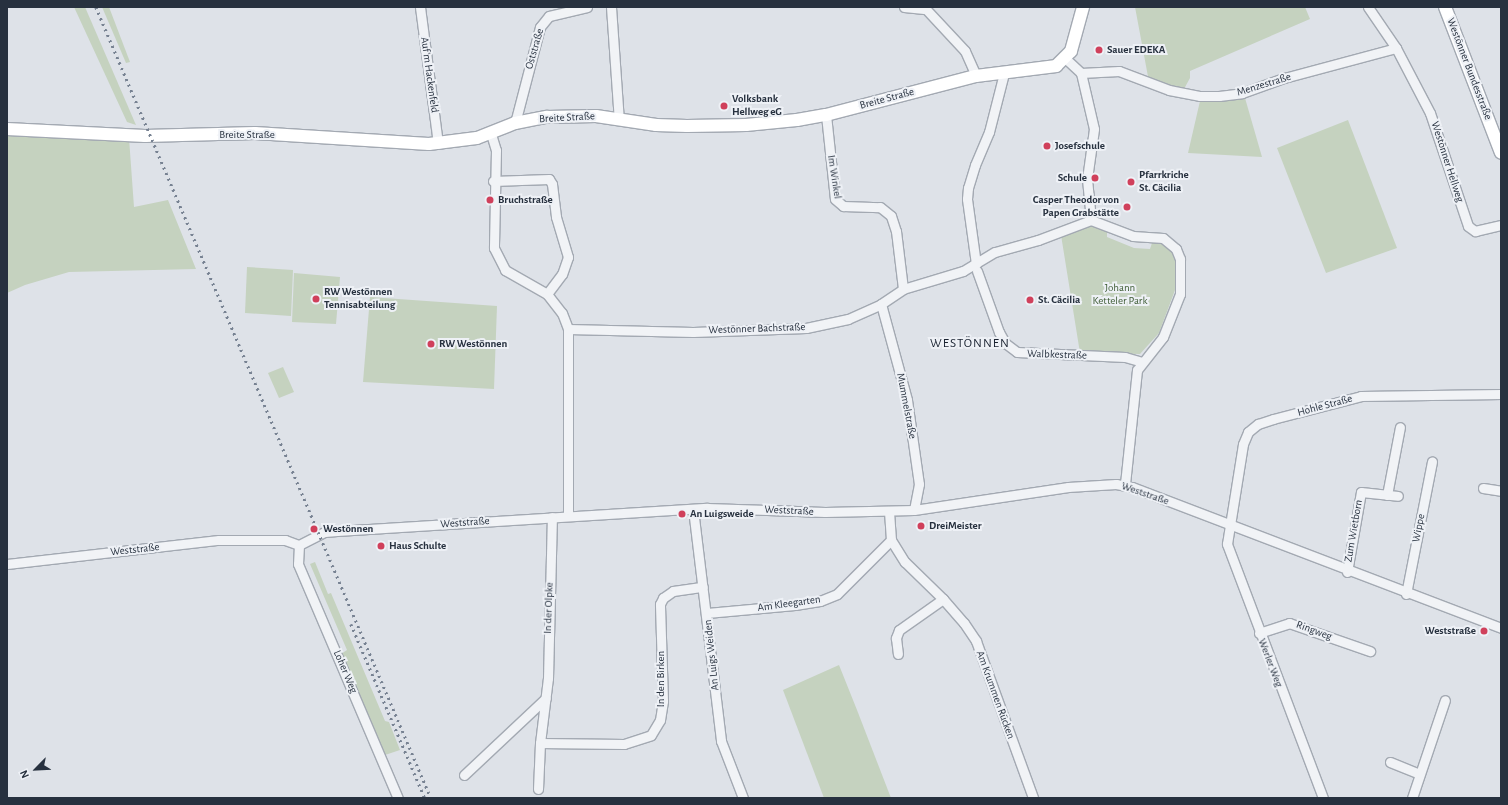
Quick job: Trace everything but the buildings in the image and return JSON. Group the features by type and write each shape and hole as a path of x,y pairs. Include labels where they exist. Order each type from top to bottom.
{"street":[{"name":"Auf'm Hackenfeld","path":"420,7 438,144"},
{"name":"Oststraße","path":"515,123 540,27 549,16 587,7"},
{"path":"611,7 619,120"},
{"path":"904,7 924,8 965,52 976,76"},
{"path":"1083,7 1073,46 1066,59 1081,73 1094,129 1087,179 1091,220 1133,236 1163,238 1176,249 1180,259 1180,294 1173,317 1163,337 1142,362 1135,384 1125,485"},
{"name":"Westönner Hellweg","path":"1368,7 1396,48 1438,131 1468,226 1474,232 1501,225"},
{"name":"Westönner Bundesstraße","path":"1445,7 1501,153"},
{"name":"Menzestraße","path":"1081,73 1119,71 1169,90 1200,96 1219,96 1242,93 1284,78 1396,48"},
{"name":"Breite Straße","path":"7,129 144,136 255,133 438,144 491,134 515,123 563,116 619,120 656,125 746,125 826,115 976,76 1056,66 1066,59"},
{"name":"Walbkestraße","path":"1004,73 989,132 975,165 968,188 967,199 976,267 999,332 1005,343 1017,352 1125,357 1142,362"},
{"name":"Im Winkel","path":"826,115 835,199 843,206 880,207 891,216 896,231 903,289"},
{"path":"491,134 496,150 493,181 492,235 498,260 514,277 547,294 562,313 568,329 568,516"},
{"path":"493,181 549,178 552,184 556,217 568,257 562,274 547,294"},
{"name":"Westönner Bachstraße","path":"568,329 780,331 806,328 848,319 881,304 903,289 976,267 995,252 1038,240 1091,220"},
{"name":"Mummelstraße","path":"881,304 907,400 919,484 914,510"},
{"name":"Hohle Straße","path":"1228,525 1243,444 1248,432 1258,424 1361,396 1501,394"},
{"path":"1386,495 1400,427"},
{"name":"Wippe","path":"1406,594 1432,462"},
{"name":"Weststraße","path":"7,564 219,540 285,540 299,545 325,532 568,516 693,509 914,510 1100,483 1125,485 1347,572 1501,628"},
{"path":"1483,488 1501,490"},
{"name":"Zum Wietborn","path":"1347,572 1361,492 1398,496"},
{"name":"An Luigs Weiden","path":"693,509 707,612 721,742 743,798"},
{"path":"889,511 891,540"},
{"name":"In der Olpke","path":"538,789 540,743 546,698 552,517"},
{"name":"Werler Weg","path":"1228,525 1227,544 1259,633 1323,798"},
{"name":"Am Krummen Rücken","path":"891,540 905,562 943,599 964,623 976,641 1033,798"},
{"name":"Am Kleegarten","path":"707,612 795,605 829,598 862,572 891,540"},
{"name":"Loher Weg","path":"299,545 298,564 398,798"},
{"name":"In den Birken","path":"540,743 624,744 651,735 660,720 663,701 660,604 663,598 673,590 703,587"},
{"path":"898,654 896,638 899,630 943,599"},
{"name":"Ringweg","path":"1259,633 1289,623 1370,651"},
{"path":"464,775 546,698"},
{"path":"1412,798 1419,774 1446,700"},
{"path":"1390,762 1419,774"}],"green space":[{"path":"74,7 85,7 136,125 127,122"},
{"path":"102,7 109,7 130,62 126,63"},
{"path":"1135,7 1305,7 1310,19 1190,71 1190,78 1184,89 1149,82"},
{"path":"1245,98 1262,157 1188,153 1200,101"},
{"path":"1348,120 1397,248 1326,273 1277,148"},
{"path":"7,132 129,138 134,207 168,200 196,269 69,272 25,285 7,293"},
{"name":"Johann Ketteler Park","path":"1091,222 1107,229 1107,237 1134,248 1150,249 1153,240 1158,240 1169,245 1177,266 1178,282 1159,333 1140,354 1080,353 1061,235"},
{"path":"247,267 293,270 291,316 245,313"},
{"name":"RW Westönnen Tennisabteilung","path":"294,273 340,277 336,324 292,322"},
{"name":"RW Westönnen","path":"370,297 497,306 494,389 363,382"},
{"path":"283,367 294,392 279,398 268,373"},
{"path":"315,562 328,594 331,593 385,721 389,722 400,750 385,755 341,654 347,650 310,564"},
{"path":"839,665 891,798 824,798 783,690"}],"railway":[{"path":"96,7 431,798"},
{"path":"351,624 425,798"}],"place":[{"name":"Sauer EDEKA","path":"1099,50"},
{"name":"Volksbank Hellweg eG","path":"724,106"},
{"name":"Josefschule","path":"1047,146"},
{"name":"Schule","path":"1095,178"},
{"name":"Pfarrkriche St. Cäcilia","path":"1131,182"},
{"name":"Bruchstraße","path":"490,200"},
{"name":"Casper Theodor von Papen Grabstätte","path":"1127,207"},
{"name":"RW Westönnen Tennisabteilung","path":"316,299"},
{"name":"St. Cäcilia","path":"1030,300"},
{"name":"RW Westönnen","path":"431,344"},
{"name":"An Luigsweide","path":"682,514"},
{"name":"DreiMeister","path":"921,526"},
{"name":"Westönnen","path":"314,529"},
{"name":"Haus Schulte","path":"381,546"},
{"name":"Weststraße","path":"1484,631"}],"district":[{"name":"WESTÖNNEN","path":"970,344"}]}
